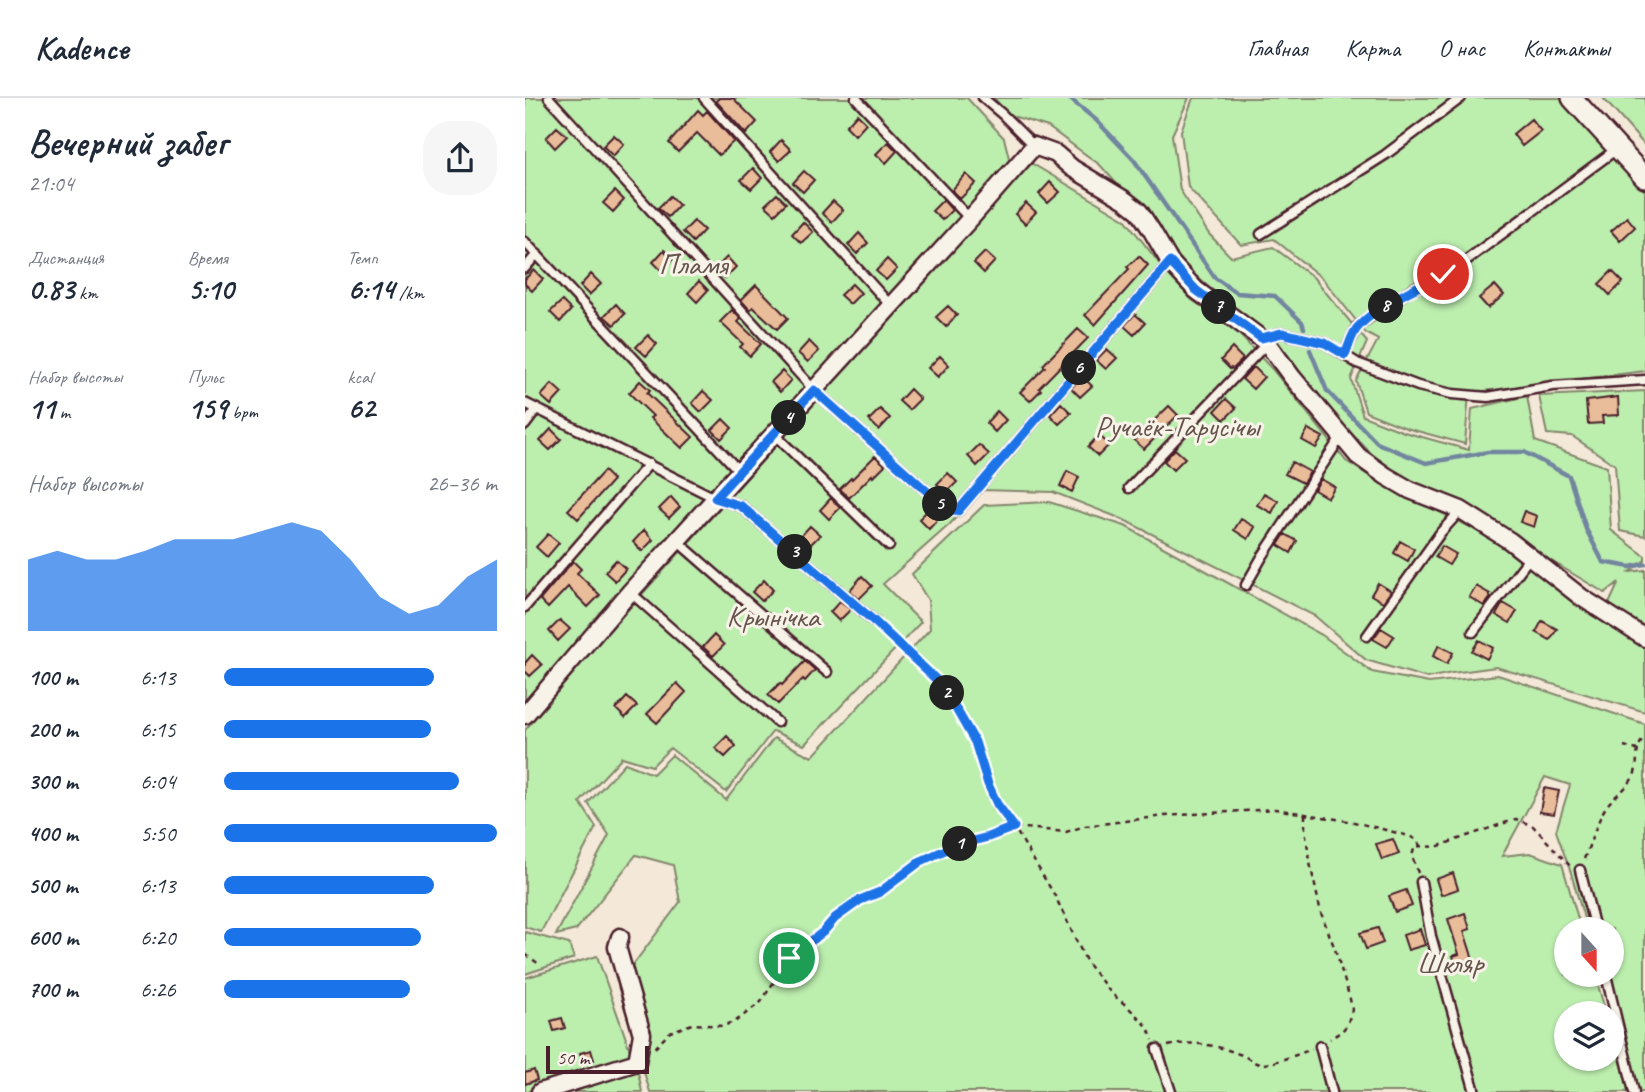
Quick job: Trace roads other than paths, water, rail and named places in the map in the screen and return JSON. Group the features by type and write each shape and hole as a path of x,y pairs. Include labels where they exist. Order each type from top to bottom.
{"street":[{"path":"1572,98 1645,178"},
{"path":"525,715 676,540 1034,146 1056,154 1072,168 1139,211 1170,262 1196,290 1264,341 1358,456 1410,490 1461,510 1510,541 1581,597 1645,638"},
{"path":"540,1092 637,1062 642,1034 617,947 620,937"}],"lane":[{"path":"549,98 814,390 949,511 958,511 1170,262"},
{"path":"704,98 891,306"},
{"path":"856,98 970,219"},
{"path":"983,98 1034,146"},
{"path":"1261,234 1385,155 1461,98"},
{"path":"1345,355 1357,327 1412,289 1464,262 1618,148"},
{"path":"525,242 739,471"},
{"path":"525,268 537,254"},
{"path":"1129,488 1264,341 1282,333 1325,343 1357,363 1418,386 1452,394 1488,397 1552,386 1645,380"},
{"path":"525,403 715,498 741,506 875,622"},
{"path":"525,425 537,409"},
{"path":"774,434 889,546"},
{"path":"1246,585 1341,437"},
{"path":"525,607 649,464"},
{"path":"1367,636 1441,532 1461,510"},
{"path":"676,540 827,672"},
{"path":"1473,632 1530,557"},
{"path":"630,592 777,722"},
{"path":"1580,870 1592,917"},
{"path":"1421,882 1431,936 1475,1092"},
{"path":"1609,987 1634,1092"},
{"path":"1320,1046 1332,1092"},
{"path":"1157,1049 1171,1092"}],"waterway":[{"path":"1069,98 1096,120 1134,160 1215,278 1237,293 1275,296 1302,322 1304,328"},
{"path":"1310,350 1327,391 1377,443 1426,463 1488,452 1524,452 1569,476 1586,529 1603,562 1630,567 1645,564"}],"park label":[{"name":"Пламя","path":"693,264"},
{"name":"Ручаёк-Тарусічы","path":"1177,426"},
{"name":"Крынічка","path":"773,616"},
{"name":"Шкляр","path":"1450,963"}]}
